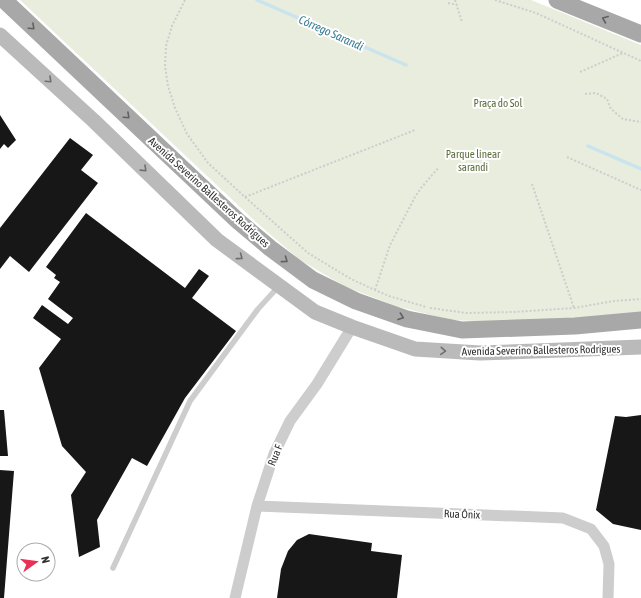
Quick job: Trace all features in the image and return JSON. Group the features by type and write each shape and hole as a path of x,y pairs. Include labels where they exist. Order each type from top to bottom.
{"main road":[{"name":"Avenida Severino Ballesteros Rodrigues","path":"4,0 238,221 270,248 313,280 356,301 407,319 462,330 575,326 641,320"},
{"path":"557,0 641,34"}],"street":[{"name":"Avenida Severino Ballesteros Rodrigues","path":"0,35 94,121 217,240 315,312 352,327 415,349 480,353 641,347"},
{"name":"Rua F","path":"235,598 256,506 274,454 290,421 317,384 352,327"},
{"name":"Rua Ônix","path":"256,506 563,518 591,529 604,546 608,564 608,598"}],"lane":[{"path":"113,568 190,401 258,309 279,286"}],"path":[{"path":"185,0 172,26 166,46 165,66 168,86 175,108 187,134 208,164 308,252 351,279 389,296 427,307 466,313 514,312 574,308 614,301 641,299"},
{"path":"455,0 462,22"},
{"path":"496,0 536,13 641,61"},
{"path":"448,3 457,5"},
{"path":"580,72 623,54"},
{"path":"585,94 596,93 607,99 611,109 623,119 641,122"},
{"path":"245,197 415,130"},
{"path":"567,157 641,190"},
{"path":"375,290 390,245 415,197 439,167"},
{"path":"532,184 574,308"}],"green space":[{"name":"Parque linear sarandi","path":"20,0 531,0 641,45 641,314 566,321 504,322 450,320 396,306 346,287 300,260 257,223"}],"building":[{"path":"0,115 16,140 8,148 4,144 0,149"},
{"path":"70,138 93,155 81,170 98,183 29,272 10,256 0,269 0,228"},
{"path":"86,213 185,288 199,269 209,276 192,298 236,331 185,398 147,466 132,458 97,520 100,547 79,557 71,495 86,472 62,446 39,368 61,339 33,318 42,305 68,324 73,318 48,299 60,282 54,278 56,275 46,267"},
{"path":"0,410 4,410 8,456 0,456"},
{"path":"641,415 641,530 613,524 596,510 615,416 626,417"},
{"path":"0,470 14,471 4,598 0,598"},
{"path":"309,534 372,543 371,551 402,555 397,598 277,598 281,569 288,551 297,540"}],"waterway":[{"name":"Córrego Sarandi","path":"257,0 406,65"},
{"name":"Córrego Sarandi","path":"588,146 641,169"}],"park label":[{"name":"Praça do Sol","path":"498,103"}]}
